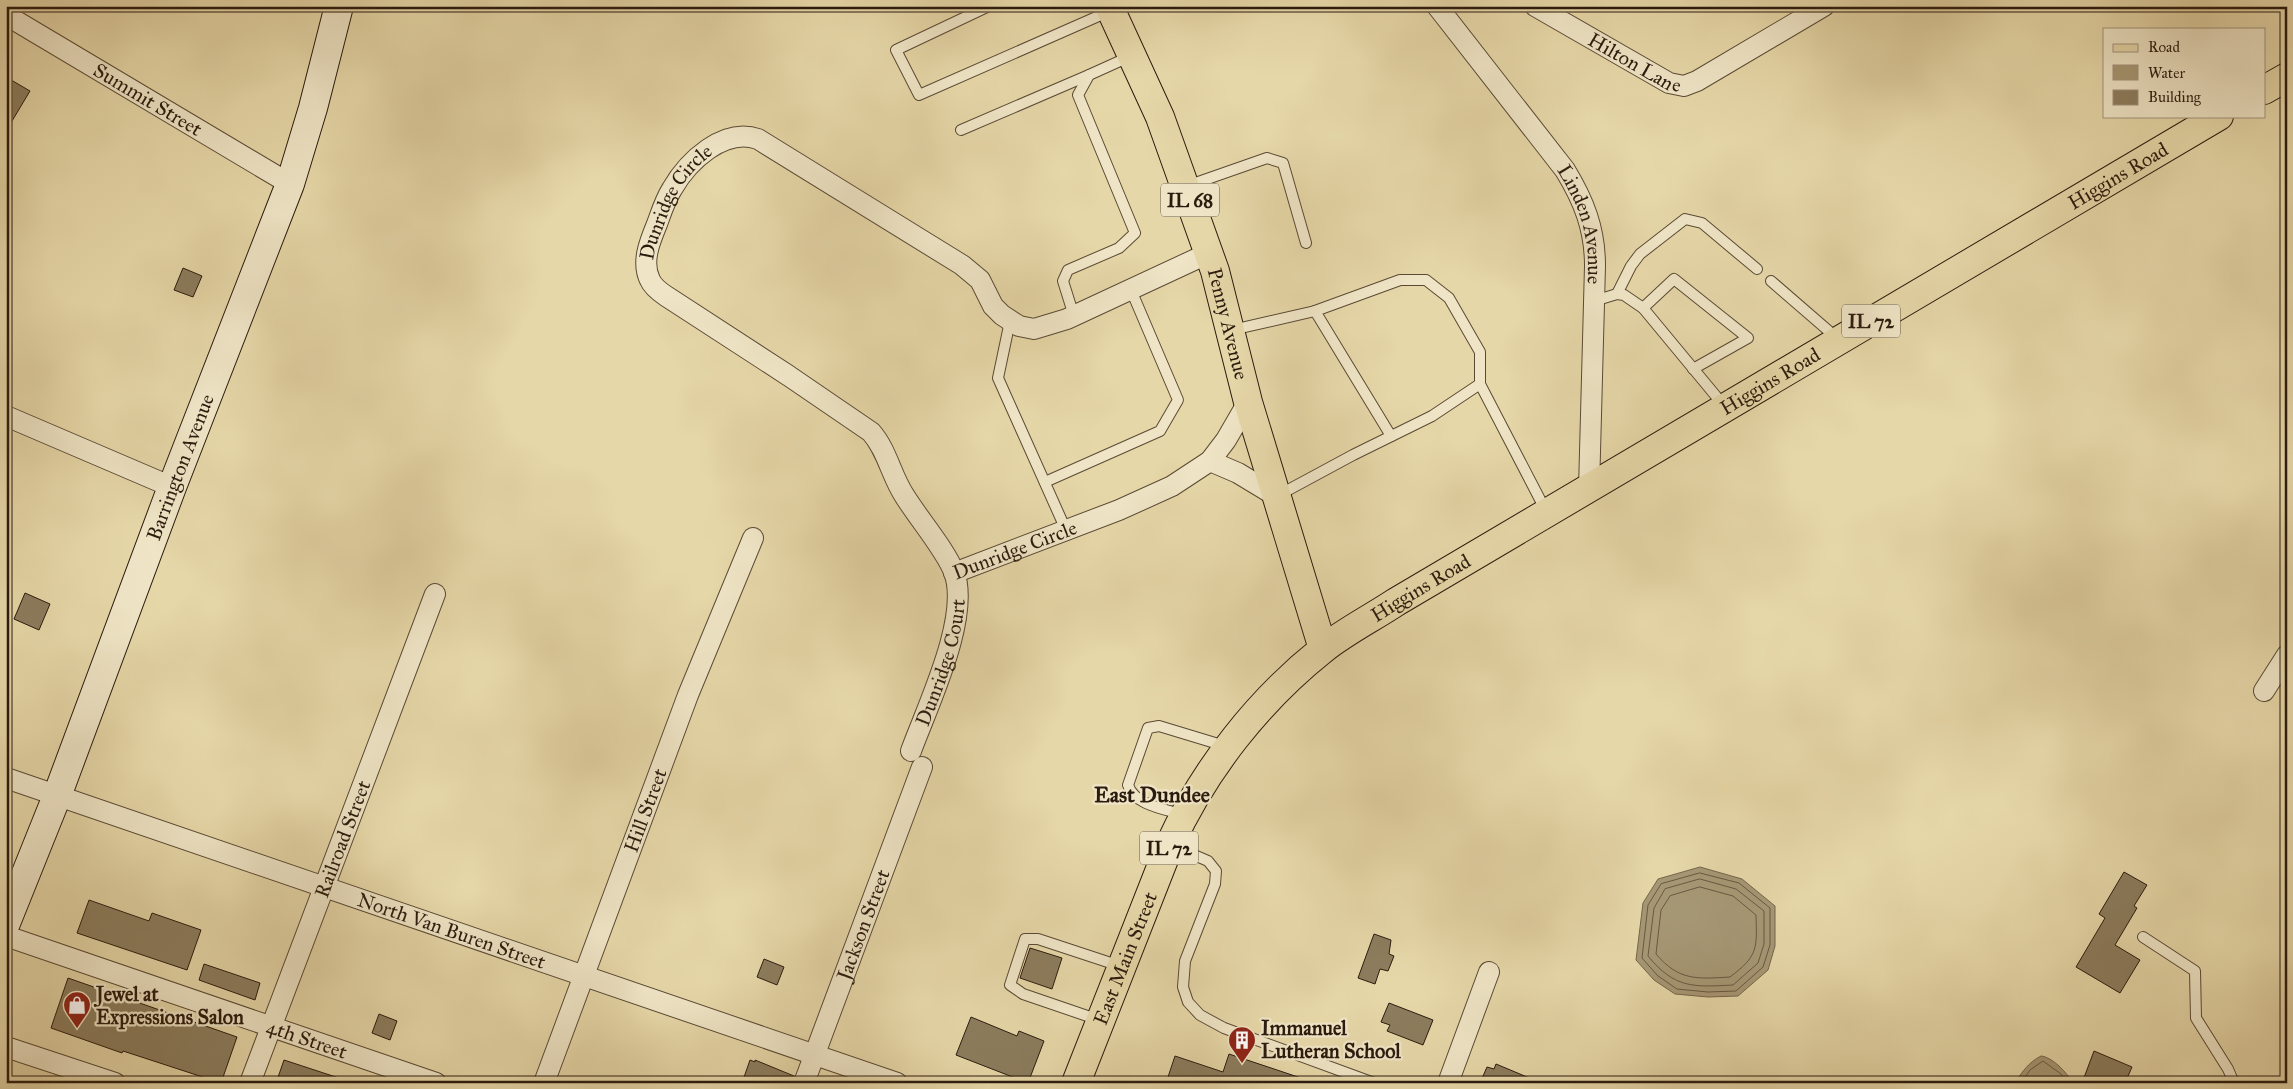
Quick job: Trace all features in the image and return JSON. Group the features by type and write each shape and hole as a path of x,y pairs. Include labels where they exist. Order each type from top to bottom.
{"main road":[{"name":"Penny Avenue","path":"1110,8 1160,117 1209,253 1231,331 1248,402 1323,649"},
{"path":"2266,89 2287,77"},
{"name":"Higgins Road","path":"1323,649 1396,602 2216,118"},
{"name":"East Main Street","path":"1076,1083 1170,844 1185,815 1229,748 1262,706 1323,649"}],"street":[{"name":"Barrington Avenue","path":"6,924 57,796 172,487 290,184 313,108 338,6"},
{"name":"Linden Avenue","path":"1437,6 1559,162 1579,193 1587,212 1593,236 1594,301 1589,489"},
{"name":"Hilton Lane","path":"1535,6 1669,83 1687,85 1711,74 1824,6"},
{"name":"Summit Street","path":"6,15 290,184"},
{"name":"Dunridge Circle","path":"1209,253 1074,316 1053,325 1034,330 1010,321 996,309 980,280 962,265 783,153 752,136 736,137 716,144 687,170 668,197 648,250 646,263 648,276 658,290 871,432 880,443 903,493 954,572 1066,530 1172,486 1210,461 1226,440 1248,402"},
{"path":"6,416 172,487"},
{"path":"1210,461 1238,473 1276,496"},
{"name":"Hill Street","path":"544,1083 688,695 753,538"},
{"name":"Dunridge Court","path":"916,759 954,633 958,604 954,572"},
{"name":"Railroad Street","path":"250,1083 435,594"},
{"path":"2264,691 2287,655"},
{"name":"Jackson Street","path":"804,1083 916,759"},
{"name":"North Van Buren Street","path":"6,778 897,1083"},
{"name":"4th Street","path":"6,936 436,1083"},
{"path":"1448,1083 1489,972"},
{"path":"6,1047 115,1083"}],"lane":[{"path":"990,6 896,50 919,94 1110,8"},
{"path":"961,130 1089,76 1133,55"},
{"path":"1074,316 1063,281 1068,270 1119,248 1135,233 1078,95 1089,76"},
{"path":"1186,187 1267,158 1283,163 1306,243"},
{"path":"1617,294 1631,266 1640,254 1685,219 1702,223 1757,269"},
{"path":"1643,308 1674,279 1748,338 1693,369"},
{"path":"1231,331 1315,311 1400,280 1426,280 1449,298 1480,352 1480,384 1547,514"},
{"path":"1771,281 1839,340"},
{"path":"1045,482 1160,431 1178,400 1131,290"},
{"path":"1594,301 1617,294 1624,296 1643,308 1726,408"},
{"path":"1315,311 1392,436"},
{"path":"1010,321 998,378 1066,530"},
{"path":"1276,496 1432,416 1480,384"},
{"path":"1185,815 1138,799 1130,792 1128,784 1148,728 1159,726 1229,748"},
{"path":"1170,844 1208,861 1216,871 1215,884 1185,962 1184,992 1186,1000 1195,1011 1208,1020 1232,1031 1374,1083"},
{"path":"2143,937 2195,971 2196,1018 2228,1069 2234,1083"},
{"path":"1100,1020 1023,994 1010,985 1025,939 1038,939 1121,967"}],"water":[{"path":"1700,867 1742,879 1775,906 1775,946 1768,970 1738,996 1708,997 1675,994 1654,980 1636,960 1643,903 1658,879"},
{"path":"2041,1056 2050,1059 2059,1066 2072,1083 2015,1083 2029,1064"}],"building":[{"path":"6,77 30,91 6,131"},
{"path":"183,268 202,276 193,297 174,290"},
{"path":"25,593 50,604 39,630 14,619"},
{"path":"2124,872 2147,885 2134,906 2137,908 2115,945 2140,960 2120,993 2076,967 2105,918 2099,914"},
{"path":"89,900 149,921 152,913 201,930 187,970 77,933"},
{"path":"1374,934 1391,940 1389,954 1394,956 1388,971 1380,969 1375,984 1358,978"},
{"path":"1030,948 1062,958 1052,989 1020,978"},
{"path":"764,959 784,967 777,985 757,977"},
{"path":"204,964 260,983 255,1000 199,980"},
{"path":"68,978 237,1037 221,1083 123,1051 122,1053 51,1028"},
{"path":"1389,1003 1433,1020 1423,1045 1387,1031 1390,1025 1381,1022"},
{"path":"379,1014 397,1021 390,1040 372,1033"},
{"path":"971,1017 1017,1036 1019,1031 1044,1041 1028,1083 956,1055"},
{"path":"2094,1051 2132,1067 2125,1083 2082,1083"},
{"name":"Immanuel Lutheran School","path":"1229,1054 1307,1080 1306,1083 1166,1083 1175,1056 1223,1072"},
{"path":"284,1060 345,1080 344,1083 276,1083"},
{"path":"750,1060 755,1062 755,1060 794,1076 792,1083 742,1083"},
{"path":"1496,1064 1539,1083 1480,1083 1487,1067 1494,1069"}],"place":[{"name":"Jewel at Expressions Salon","path":"77,1029"},
{"name":"Immanuel Lutheran School","path":"1242,1064"}],"district":[{"name":"East Dundee","path":"1152,794"}]}
